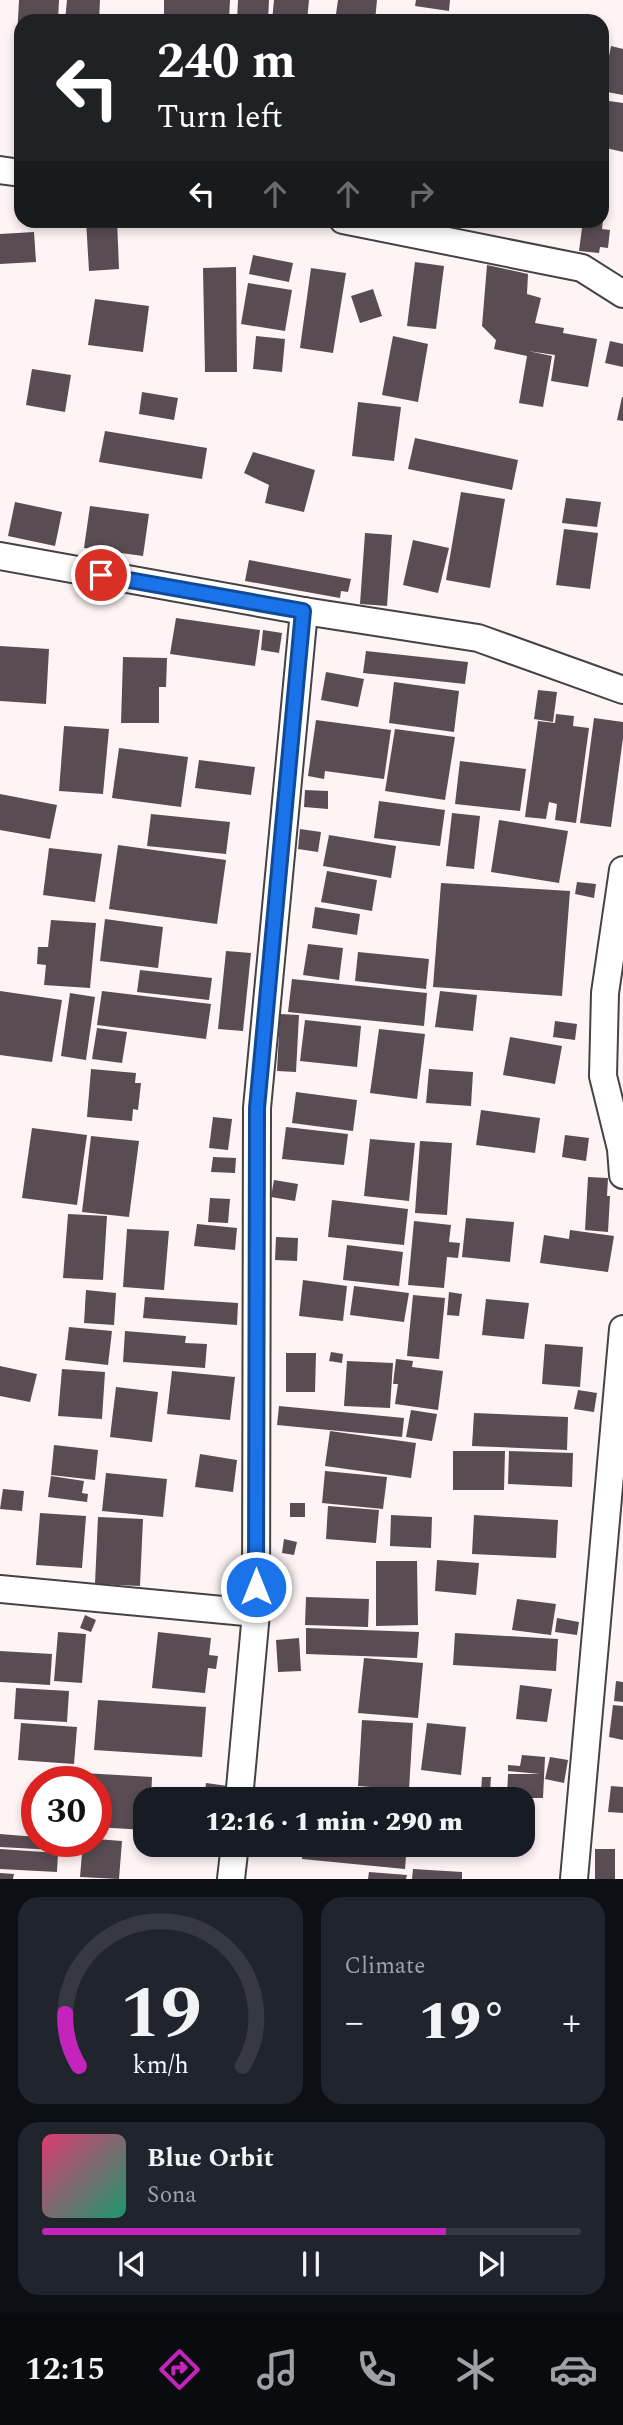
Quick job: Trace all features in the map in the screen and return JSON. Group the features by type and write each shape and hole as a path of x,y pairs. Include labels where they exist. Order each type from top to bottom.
{"street":[{"path":"383,228 582,268 623,294"},
{"path":"0,556 303,611 478,638 623,690"},
{"path":"240,1787 256,1614 257,1108 303,611"},
{"path":"623,870 605,993 603,1076 621,1149 623,1175"},
{"path":"574,1879 623,1329"},
{"path":"0,1589 256,1614"},
{"path":"231,1879 233,1857"}],"building":[{"path":"19,0 59,0 58,14 18,14"},
{"path":"67,0 100,0 99,14 66,14"},
{"path":"164,0 230,0 229,14 164,14"},
{"path":"238,0 269,0 268,14 237,14"},
{"path":"274,0 309,0 308,14 273,14"},
{"path":"338,0 377,0 376,14 336,14"},
{"path":"416,0 450,0 449,11 415,6"},
{"path":"611,46 623,49 623,95 609,92"},
{"path":"609,101 623,103 623,152 609,149"},
{"path":"86,228 117,228 119,269 89,271"},
{"path":"582,228 610,230 608,248 600,247 599,253 579,251"},
{"path":"34,232 36,262 0,264 0,234"},
{"path":"253,255 293,263 289,282 249,274"},
{"path":"415,262 444,266 436,329 407,326"},
{"path":"487,265 528,274 527,294 541,298 535,323 564,328 563,333 597,339 588,387 551,381 555,355 528,351 552,356 543,407 519,403 527,356 494,349 496,340 482,326"},
{"path":"236,267 237,372 205,372 203,268"},
{"path":"311,268 346,273 333,353 300,348"},
{"path":"248,283 292,290 285,331 241,324"},
{"path":"373,289 382,316 360,323 351,296"},
{"path":"95,299 149,306 143,352 88,345"},
{"path":"256,336 285,339 282,372 253,369"},
{"path":"393,336 428,344 418,402 382,395"},
{"path":"610,341 623,344 623,367 605,363"},
{"path":"32,369 71,375 65,412 26,405"},
{"path":"142,392 178,398 174,420 139,414"},
{"path":"623,397 623,421 617,420"},
{"path":"358,402 401,407 394,461 352,456"},
{"path":"105,431 207,448 202,479 99,462"},
{"path":"415,438 518,460 512,490 408,469"},
{"path":"253,452 315,470 304,512 265,503 269,485 244,473"},
{"path":"461,492 505,499 490,588 446,580"},
{"path":"566,498 601,502 597,527 562,523"},
{"path":"15,502 62,512 55,546 8,536"},
{"path":"90,506 149,514 143,556 84,548"},
{"path":"564,529 598,533 590,589 556,585"},
{"path":"365,533 392,535 387,606 360,604"},
{"path":"413,540 449,548 438,593 403,585"},
{"path":"249,560 351,579 348,592 341,591 340,598 245,581"},
{"path":"176,618 260,630 255,666 170,654"},
{"path":"263,630 282,633 279,653 261,650"},
{"path":"0,646 49,649 46,704 0,701"},
{"path":"366,651 468,662 465,684 363,673"},
{"path":"123,657 167,658 166,687 159,687 159,723 121,723"},
{"path":"326,672 364,679 358,707 321,700"},
{"path":"394,682 459,691 454,732 389,723"},
{"path":"538,690 557,692 553,722 534,719"},
{"path":"556,714 574,716 573,726 589,728 576,823 555,820 557,804 549,802 546,819 525,817 538,721 555,723"},
{"path":"594,718 623,722 611,827 580,823"},
{"path":"316,720 391,730 384,779 325,771 324,779 308,776"},
{"path":"64,726 109,729 103,794 59,791"},
{"path":"395,729 455,737 445,800 385,791"},
{"path":"119,748 188,757 181,807 112,798"},
{"path":"199,760 255,767 251,795 195,788"},
{"path":"460,761 526,769 520,811 455,804"},
{"path":"305,790 328,791 328,809 304,807"},
{"path":"0,794 57,805 50,839 0,830"},
{"path":"379,801 445,810 440,846 374,838"},
{"path":"452,813 480,816 474,869 446,866"},
{"path":"151,814 230,822 226,854 147,846"},
{"path":"499,820 568,831 559,883 491,872"},
{"path":"300,829 321,832 318,852 298,849"},
{"path":"329,835 396,846 391,878 323,866"},
{"path":"118,845 226,860 217,924 109,909"},
{"path":"49,848 102,854 95,902 43,895"},
{"path":"327,871 377,880 372,911 321,902"},
{"path":"577,882 596,884 594,898 575,894"},
{"path":"441,883 570,891 562,996 433,987"},
{"path":"315,907 360,914 357,935 312,928"},
{"path":"105,919 163,927 158,968 100,961"},
{"path":"51,920 96,923 90,988 44,985 46,965 37,964 38,947 48,947"},
{"path":"308,944 343,948 339,980 303,975"},
{"path":"226,951 251,953 243,1031 218,1029"},
{"path":"358,952 429,959 426,989 355,981"},
{"path":"140,970 212,978 209,1000 137,992"},
{"path":"292,979 427,993 424,1026 288,1012"},
{"path":"0,991 62,1000 52,1062 0,1055"},
{"path":"102,991 211,1004 206,1039 97,1025"},
{"path":"440,991 477,995 473,1031 435,1027"},
{"path":"70,993 95,997 86,1060 61,1056"},
{"path":"280,1014 299,1015 296,1072 277,1071"},
{"path":"305,1020 361,1026 357,1067 300,1061"},
{"path":"555,1021 577,1024 575,1040 553,1037"},
{"path":"97,1028 127,1032 122,1063 92,1059"},
{"path":"379,1029 425,1034 417,1099 370,1093"},
{"path":"510,1037 562,1046 555,1084 503,1075"},
{"path":"91,1069 136,1073 135,1083 141,1083 138,1110 133,1109 132,1121 87,1117"},
{"path":"429,1069 473,1072 471,1106 426,1103"},
{"path":"296,1092 357,1100 353,1131 292,1123"},
{"path":"481,1110 540,1118 535,1153 476,1145"},
{"path":"213,1117 232,1119 228,1150 209,1148"},
{"path":"286,1127 348,1134 344,1165 282,1159"},
{"path":"32,1128 87,1135 77,1205 22,1198"},
{"path":"565,1135 589,1138 586,1161 562,1157"},
{"path":"91,1136 139,1141 129,1217 82,1212"},
{"path":"370,1139 415,1143 409,1201 364,1196"},
{"path":"420,1141 452,1143 447,1215 415,1213"},
{"path":"213,1157 236,1158 235,1173 211,1172"},
{"path":"588,1177 608,1178 608,1232 585,1230"},
{"path":"274,1180 298,1184 295,1201 271,1197"},
{"path":"210,1198 230,1199 228,1223 208,1222"},
{"path":"332,1200 408,1209 404,1245 328,1237"},
{"path":"68,1214 107,1216 103,1280 63,1278"},
{"path":"466,1218 514,1222 510,1262 462,1257"},
{"path":"414,1221 451,1225 449,1242 460,1243 458,1258 447,1257 444,1288 408,1285"},
{"path":"197,1224 237,1228 235,1250 194,1246"},
{"path":"127,1229 169,1231 164,1290 123,1287"},
{"path":"570,1230 614,1236 608,1272 540,1263 544,1235 569,1239"},
{"path":"276,1237 298,1238 297,1261 275,1260"},
{"path":"347,1245 403,1252 399,1286 343,1280"},
{"path":"303,1280 347,1286 343,1321 299,1316"},
{"path":"354,1286 409,1293 404,1322 350,1315"},
{"path":"86,1290 116,1293 114,1325 84,1323"},
{"path":"449,1292 462,1294 459,1316 447,1315"},
{"path":"413,1295 445,1298 439,1359 407,1356"},
{"path":"145,1297 238,1303 237,1325 143,1318"},
{"path":"486,1299 529,1303 524,1339 482,1335"},
{"path":"69,1327 112,1331 108,1365 65,1360"},
{"path":"125,1331 186,1336 185,1343 207,1344 205,1368 123,1362"},
{"path":"545,1344 583,1347 580,1387 542,1384"},
{"path":"331,1352 343,1354 342,1363 329,1361"},
{"path":"286,1353 316,1353 315,1392 286,1392"},
{"path":"396,1359 413,1361 412,1367 443,1371 438,1410 395,1404 398,1384 393,1384"},
{"path":"347,1361 393,1363 390,1408 344,1406"},
{"path":"0,1366 37,1374 30,1402 0,1396"},
{"path":"62,1369 105,1372 102,1419 58,1416"},
{"path":"172,1371 235,1377 230,1420 167,1414"},
{"path":"116,1387 158,1392 152,1442 110,1437"},
{"path":"578,1390 597,1393 594,1412 574,1409"},
{"path":"279,1406 404,1418 402,1437 277,1425"},
{"path":"411,1410 437,1414 432,1441 406,1437"},
{"path":"474,1413 568,1417 567,1450 472,1446"},
{"path":"330,1431 416,1443 411,1478 325,1466"},
{"path":"54,1445 98,1450 95,1480 51,1475"},
{"path":"453,1451 505,1451 504,1490 453,1490"},
{"path":"509,1451 573,1453 572,1487 508,1484"},
{"path":"200,1454 237,1460 233,1492 195,1487"},
{"path":"325,1471 387,1477 383,1509 322,1503"},
{"path":"106,1473 167,1479 163,1517 102,1511"},
{"path":"51,1476 84,1481 82,1493 88,1494 87,1502 48,1497"},
{"path":"3,1489 24,1491 22,1511 0,1509"},
{"path":"290,1503 305,1503 305,1517 290,1517"},
{"path":"328,1506 379,1510 376,1543 326,1539"},
{"path":"40,1513 86,1516 82,1568 36,1565"},
{"path":"391,1515 432,1517 431,1548 390,1546"},
{"path":"474,1515 558,1520 556,1558 472,1554"},
{"path":"98,1517 143,1519 140,1586 95,1584"},
{"path":"284,1539 297,1542 294,1555 282,1553"},
{"path":"437,1560 479,1563 476,1595 435,1591"},
{"path":"376,1561 417,1561 418,1625 376,1626"},
{"path":"306,1597 369,1599 368,1627 305,1625"},
{"path":"517,1599 556,1604 551,1635 512,1630"},
{"path":"85,1615 96,1620 91,1632 80,1628"},
{"path":"557,1618 579,1622 577,1635 555,1632"},
{"path":"306,1628 419,1632 417,1658 306,1654"},
{"path":"58,1632 86,1634 82,1683 54,1681"},
{"path":"158,1632 211,1638 209,1655 218,1656 216,1669 208,1668 205,1693 152,1688"},
{"path":"455,1633 558,1639 556,1671 453,1665"},
{"path":"299,1638 301,1671 278,1672 276,1640"},
{"path":"0,1651 52,1654 50,1685 0,1682"},
{"path":"364,1658 423,1663 418,1718 358,1713"},
{"path":"616,1681 623,1682 623,1702 614,1701"},
{"path":"520,1685 552,1689 547,1722 516,1719"},
{"path":"16,1688 69,1691 67,1722 14,1719"},
{"path":"98,1700 206,1707 202,1757 94,1750"},
{"path":"613,1705 623,1706 623,1740 609,1737"},
{"path":"362,1720 413,1723 409,1787 358,1786"},
{"path":"21,1723 77,1727 74,1764 18,1760"},
{"path":"427,1723 466,1727 461,1775 421,1770"},
{"path":"522,1755 545,1757 543,1798 535,1798 535,1787 507,1787 508,1774 540,1774 508,1771 508,1765 520,1766"},
{"path":"550,1757 568,1760 564,1783 545,1779"},
{"path":"112,1775 152,1777 152,1787 133,1787 133,1829 112,1828"},
{"path":"482,1777 491,1777 490,1787 481,1787"},
{"path":"206,1783 228,1786 228,1787 206,1787"},
{"path":"611,1786 623,1787 623,1813 608,1812"},
{"path":"0,1834 21,1836 21,1848 0,1847"},
{"path":"112,1840 122,1841 119,1879 80,1877 82,1857 112,1857"},
{"path":"0,1849 21,1850 21,1857 58,1857 57,1872 0,1869"},
{"path":"595,1849 615,1849 615,1879 595,1879"},
{"path":"302,1857 406,1857 405,1869"},
{"path":"413,1869 462,1872 462,1879 412,1879"},
{"path":"369,1872 407,1875 406,1879 368,1879"},
{"path":"0,1873 14,1874 13,1879 0,1879"}],"route":[{"path":"101,575 303,611 257,1108 256,1587"}]}
